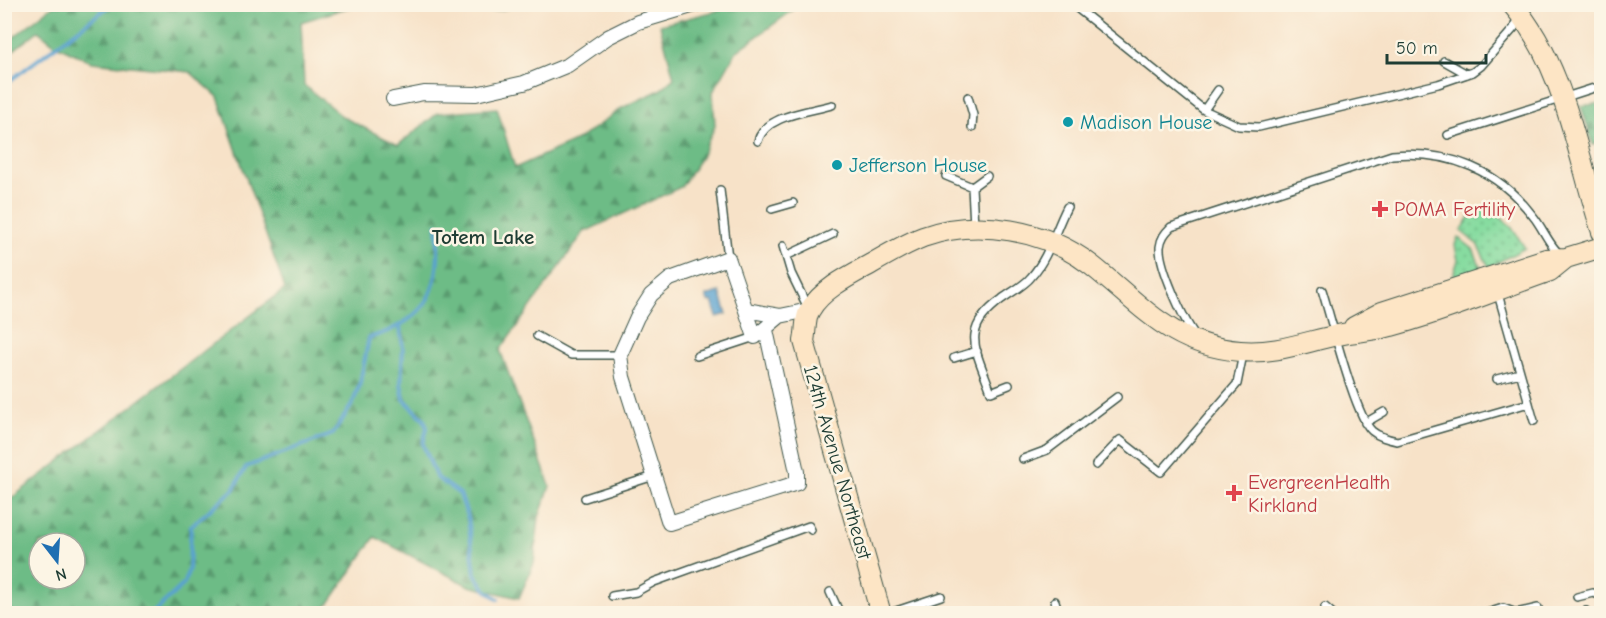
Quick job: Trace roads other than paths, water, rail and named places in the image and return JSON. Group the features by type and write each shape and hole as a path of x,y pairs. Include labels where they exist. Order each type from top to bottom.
{"street":[{"path":"393,99 424,93 476,94 524,83 568,65 650,11 698,4"},
{"path":"1521,7 1546,55 1562,98 1602,232"},
{"path":"746,310 780,316 809,310 837,285 909,243 941,232 975,228 1008,230 1051,243 1091,266 1160,324 1202,344 1243,352 1293,348 1337,335 1391,326 1550,271 1566,258"},
{"path":"1337,335 1382,312 1546,259 1566,258 1602,247"},
{"path":"728,258 746,310 760,334 797,472 797,483 669,523 623,377 620,355 651,295 670,279 728,258"},
{"name":"124th Avenue Northeast","path":"809,310 804,340 880,614"},
{"path":"760,334 780,316"}],"lane":[{"path":"1072,4 1204,110 1239,126 1259,127 1438,84 1467,74 1481,66 1514,28 1521,7"},
{"path":"1444,61 1467,74"},
{"path":"1448,135 1594,88"},
{"path":"1204,110 1218,90"},
{"path":"968,97 973,116 972,127"},
{"path":"758,141 765,126 832,105"},
{"path":"792,116 794,125"},
{"path":"1202,344 1185,322 1162,259 1160,245 1171,227 1392,155 1437,156 1480,170 1511,190 1524,203 1547,234 1552,249 1566,258"},
{"path":"946,176 972,187"},
{"path":"972,187 987,176"},
{"path":"972,187 975,228"},
{"path":"720,190 728,258"},
{"path":"772,209 793,203"},
{"path":"1009,385 993,395 977,351 974,335 977,322 985,311 1030,279 1051,243 1067,207"},
{"path":"786,256 833,234"},
{"path":"783,246 809,310"},
{"path":"1322,290 1358,408 1365,423 1384,438 1398,441 1529,403"},
{"path":"1496,290 1534,421"},
{"path":"697,356 760,334"},
{"path":"537,336 571,355 620,355"},
{"path":"954,358 977,351"},
{"path":"1096,465 1120,440 1161,472 1237,384 1243,352"},
{"path":"1497,380 1520,373"},
{"path":"1023,459 1047,450 1117,397"},
{"path":"1365,423 1384,412"},
{"path":"585,498 654,476"},
{"path":"612,596 636,592 654,582 809,526 811,530"},
{"path":"830,592 840,614"},
{"path":"1577,597 1593,593 1602,596"},
{"path":"887,614 941,596"},
{"path":"1055,601 1059,614"},
{"path":"1325,607 1333,614"},
{"path":"1484,614 1503,608 1516,614 1538,608"}],"water":[{"path":"720,292 727,314 717,317 712,301 708,302 706,296"}],"waterway":[{"path":"4,85 112,4"},
{"path":"152,614 184,584 189,568 191,526 233,490 246,467 333,434 353,403 360,383 369,338 406,321 419,311 428,298 437,267 437,225"},
{"path":"400,326 403,348 401,384 404,399 424,419 427,428 423,444 436,477 460,494 468,518 475,574 486,590 498,599"}],"place":[{"name":"Madison House","path":"1068,122"},
{"name":"Jefferson House","path":"837,165"},
{"name":"POMA Fertility","path":"1380,209"},
{"name":"EvergreenHealth Kirkland","path":"1234,493"}],"district":[{"name":"Totem Lake","path":"483,237"}]}
